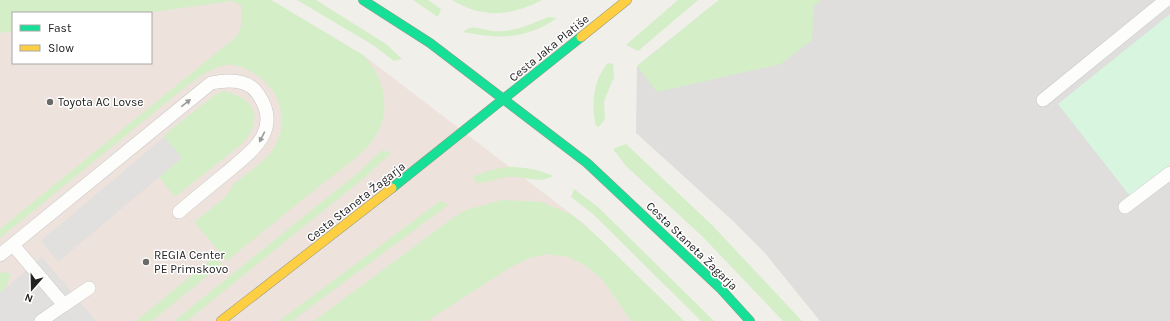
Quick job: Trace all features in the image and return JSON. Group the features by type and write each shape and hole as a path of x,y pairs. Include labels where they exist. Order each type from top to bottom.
{"street":[{"name":"Cesta Staneta Žagarja","path":"363,0 430,43 587,163 720,288 750,321"},
{"name":"Cesta Jaka Platiše","path":"504,99 627,0"},
{"name":"Cesta Staneta Žagarja","path":"221,321 424,164 504,99"}],"lane":[{"path":"1043,100 1166,0"},
{"path":"0,255 155,127 211,83 227,80 244,83 257,92 266,107 268,119 265,132 256,148 179,212"},
{"path":"1125,207 1170,173"},
{"path":"13,245 64,305"},
{"path":"41,321 89,288"}],"shaded area":[{"path":"0,0 271,0 363,55 583,223 683,321 0,321"},
{"path":"719,0 1170,0 1170,321 820,321 764,252 732,220 636,133 637,66"},
{"path":"164,137 182,158 58,262 41,241"},
{"path":"42,257 96,321 0,321 0,293"}],"green space":[{"path":"0,0 271,0 363,55 376,72 383,92 384,113 382,123 377,133 361,153 227,261 194,222 223,199 234,184 264,160 277,142 281,131 282,121 278,101 267,84 248,70 238,66 220,66 204,74 184,88 0,238 0,229 237,36 241,27 241,5 232,1 152,12 12,12 12,31 0,33"},
{"path":"297,0 316,0 386,44 402,59 394,61 373,45"},
{"path":"413,0 428,0 441,9 438,17"},
{"path":"452,0 542,0 508,12 486,13 464,6"},
{"path":"678,0 698,0 638,51 626,45"},
{"path":"719,0 822,0 814,6 812,40 781,64 657,92 637,66"},
{"path":"1170,14 1170,165 1130,196 1058,104"},
{"path":"548,17 557,18 534,30 512,36 488,36 463,32 466,29 474,27 493,31 508,31"},
{"path":"608,63 613,64 614,77 604,101 605,119 599,127 596,126 594,118 594,93 599,77"},
{"path":"224,91 243,98 253,110 255,117 254,125 250,134 243,143 175,197 159,177 181,158 164,137 169,131 215,95"},
{"path":"626,144 712,225 802,321 783,321 703,237 627,167 613,149"},
{"path":"382,150 391,153 364,178 187,321 174,321 359,172"},
{"path":"508,167 531,169 553,176 542,180 508,177 477,183 473,177 490,170"},
{"path":"574,189 598,207 714,321 701,321 593,214 571,197"},
{"path":"502,200 542,202 572,215 599,238 684,321 631,321 602,279 585,265 568,257 548,254 529,258 511,267 427,321 314,321 454,217 466,210"},
{"path":"440,201 448,205 292,321 279,321"},
{"path":"215,256 222,264 152,321 136,321"},
{"path":"4,272 11,274 5,289 0,293 0,273"}],"traffic: fast":[{"path":"363,0 430,43 587,163 720,288 750,321"},
{"path":"392,188 581,37"}],"traffic: slow":[{"path":"581,37 627,0"},
{"path":"221,321 392,188"}],"place":[{"name":"Toyota AC Lovse","path":"50,102"},
{"name":"REGIA Center PE Primskovo","path":"146,262"}]}
